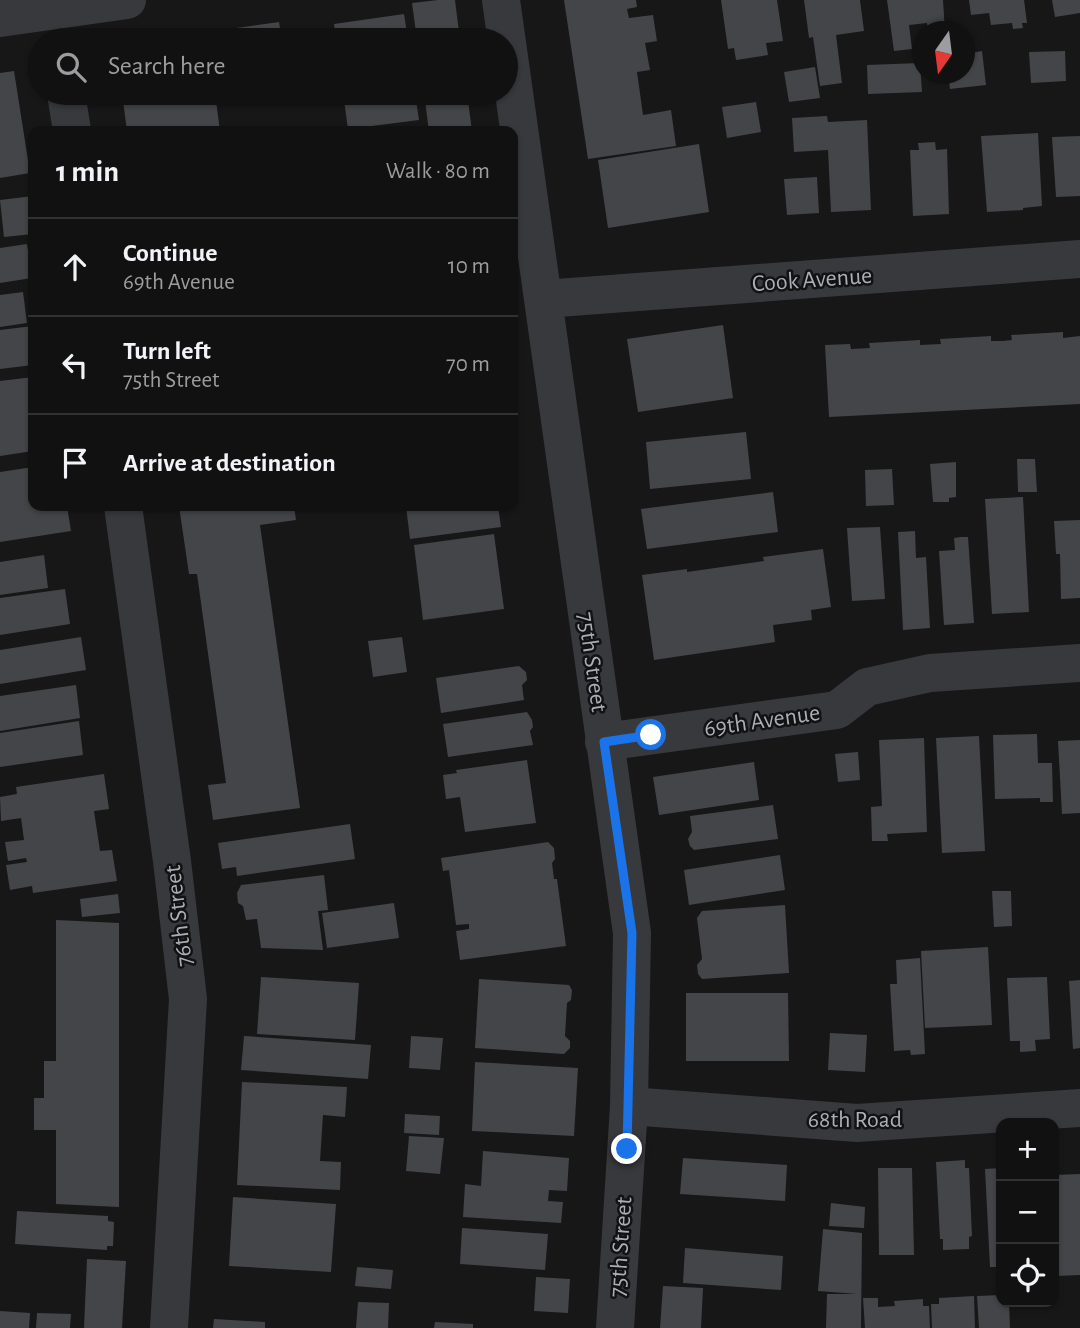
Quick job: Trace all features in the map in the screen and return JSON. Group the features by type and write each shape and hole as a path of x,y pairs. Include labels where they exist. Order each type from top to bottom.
{"street":[{"path":"0,18 56,17 127,0"},
{"name":"75th Street","path":"501,0 505,28"},
{"path":"68,105 71,126"},
{"name":"75th Street","path":"516,105 632,933 629,1106 615,1328"},
{"name":"Cook Avenue","path":"544,299 1080,260"},
{"name":"76th Street","path":"124,511 172,860 188,999 169,1328"},
{"name":"69th Avenue","path":"604,742 836,710 867,687 930,673 1080,663"},
{"name":"68th Road","path":"629,1106 857,1123 1080,1108"}],"building":[{"path":"455,0 458,28 415,28 412,3"},
{"path":"564,0 636,0 637,7 627,9 629,18 653,15 657,41 645,43 650,70 637,72 643,115 671,110 676,146 588,159"},
{"path":"721,0 777,0 783,41 766,43 768,55 736,60 734,48 728,49"},
{"path":"804,0 860,0 864,31 836,35 842,83 820,86"},
{"path":"887,0 943,0 944,21 912,21 912,25 909,25 912,49 894,51"},
{"path":"969,0 1024,0 1027,23 1022,23 1023,28 1013,29 1012,23 991,25 989,13 971,15"},
{"path":"1052,0 1080,0 1080,13 1055,17"},
{"path":"404,14 406,28 334,28 334,24"},
{"path":"279,22 280,28 236,28"},
{"path":"982,51 986,85 950,89 949,84 975,84 975,52"},
{"path":"1065,51 1066,81 1031,83 1029,52"},
{"path":"912,63 912,84 921,84 922,92 868,94 867,65"},
{"path":"815,67 820,98 789,102 784,72"},
{"path":"14,71 28,173 0,178 0,73"},
{"path":"756,102 761,132 727,138 722,107"},
{"path":"124,105 217,105 219,126 126,126"},
{"path":"345,105 417,105 419,120 348,126"},
{"path":"426,105 469,105 471,126 428,126"},
{"path":"827,116 828,122 867,120 871,210 831,212 828,150 794,152 792,118"},
{"path":"1038,133 1042,206 987,212 981,136"},
{"path":"1080,136 1080,196 1056,197 1052,137"},
{"path":"935,142 936,150 947,149 949,214 913,216 910,150 919,150 918,143"},
{"path":"699,144 709,212 608,228 598,160"},
{"path":"817,177 819,213 787,215 784,179"},
{"path":"28,197 28,235 4,237 0,200"},
{"path":"27,244 28,279 0,283 0,248"},
{"path":"23,292 27,323 0,327 0,295"},
{"path":"723,325 733,398 638,412 627,339"},
{"path":"28,327 28,366 0,369 0,330"},
{"path":"1063,332 1063,338 1080,336 1080,404 829,417 825,345 850,344 851,349 870,348 869,343 920,340 920,345 941,344 940,339 991,336 991,341 1003,341 1012,340 1011,335"},
{"path":"28,378 28,452 0,456 0,381"},
{"path":"746,432 751,479 650,489 646,442"},
{"path":"1017,459 1035,459 1037,492 1018,492"},
{"path":"956,462 956,497 949,498 949,502 933,502 930,464"},
{"path":"28,468 28,511 68,511 71,531 0,542 0,472"},
{"path":"892,469 894,505 866,506 865,470"},
{"path":"773,492 778,532 647,549 641,509"},
{"path":"1023,497 1029,612 992,614 985,499"},
{"path":"180,511 295,511 296,520 260,525 300,808 213,820 208,785 226,783 197,574 189,574"},
{"path":"407,511 499,511 501,527 410,539"},
{"path":"1080,520 1080,598 1061,599 1060,554 1056,554 1054,521"},
{"path":"880,527 885,599 852,601 847,528"},
{"path":"915,531 916,558 926,557 930,628 903,630 898,532"},
{"path":"494,534 504,609 423,620 414,545"},
{"path":"968,537 974,623 944,625 939,551 955,550 954,538"},
{"path":"823,549 831,607 811,610 812,620 773,625 775,642 654,660 642,575 687,569 687,572 764,561 763,557"},
{"path":"44,555 48,588 0,595 0,562"},
{"path":"65,589 70,624 0,635 0,598"},
{"path":"81,637 86,670 0,684 0,650"},
{"path":"402,637 407,672 373,677 368,641"},
{"path":"519,666 526,672 527,680 522,685 524,700 441,713 436,678"},
{"path":"76,685 80,718 0,731 0,696"},
{"path":"527,712 532,720 533,727 530,731 533,745 448,757 443,724"},
{"path":"79,721 83,755 0,767 0,733"},
{"path":"1037,734 1038,763 1052,763 1053,802 1040,802 1040,798 995,799 993,735"},
{"path":"979,736 985,851 942,853 936,738"},
{"path":"924,738 927,832 887,834 888,841 872,841 871,807 882,806 879,740"},
{"path":"1080,740 1080,813 1062,814 1058,741"},
{"path":"858,752 860,780 838,782 835,754"},
{"path":"527,760 536,823 465,832 460,797 446,799 443,775 457,773 456,770"},
{"path":"754,762 759,800 659,815 653,777"},
{"path":"104,774 109,809 94,811 100,851 112,850 117,881 33,893 32,886 10,890 6,865 27,862 26,858 8,861 5,842 24,840 21,818 1,821 0,797 17,794 16,787"},
{"path":"773,805 778,839 694,850 690,846 690,816"},
{"path":"350,824 355,859 237,876 236,867 222,869 218,843"},
{"path":"548,842 554,848 555,859 552,863 554,879 557,879 566,946 460,960 456,931 469,929 469,924 456,925 449,870 443,871 441,858"},
{"path":"780,855 785,890 689,905 684,870"},
{"path":"324,875 328,910 318,911 323,950 261,948 257,919 246,920 243,906 238,903 237,893 241,885"},
{"path":"992,891 1011,891 1012,926 994,927"},
{"path":"118,894 120,913 82,917 80,899"},
{"path":"394,903 399,938 327,948 322,913"},
{"path":"785,905 789,973 702,979 697,965 702,959 697,918 702,911"},
{"path":"56,920 119,923 119,1207 56,1204 56,1130 34,1130 34,1098 44,1098 44,1061 56,1061"},
{"path":"988,947 992,1025 925,1028 921,951"},
{"path":"920,958 925,1054 911,1055 910,1050 894,1051 890,984 897,984 896,960"},
{"path":"261,977 359,983 355,1040 257,1034"},
{"path":"1047,977 1050,1039 1035,1040 1036,1051 1020,1052 1020,1041 1010,1041 1007,978"},
{"path":"479,979 569,985 572,990 571,1000 567,1003 565,1036 570,1041 570,1048 564,1054 475,1048"},
{"path":"1080,980 1080,1048 1073,1049 1069,981"},
{"path":"686,993 788,993 789,1061 686,1061"},
{"path":"830,1033 867,1035 865,1072 828,1070"},
{"path":"244,1036 371,1045 368,1079 241,1070"},
{"path":"411,1036 443,1038 440,1070 409,1068"},
{"path":"475,1062 578,1068 574,1136 472,1131"},
{"path":"242,1082 347,1087 345,1117 323,1115 320,1161 341,1162 340,1190 237,1185"},
{"path":"405,1114 440,1116 439,1135 404,1133"},
{"path":"409,1136 444,1138 440,1174 406,1171"},
{"path":"483,1151 569,1158 567,1191 549,1190 548,1201 563,1202 561,1223 463,1217 465,1184 481,1186"},
{"path":"683,1158 787,1165 785,1201 680,1194"},
{"path":"965,1160 965,1168 969,1168 972,1236 969,1237 969,1249 943,1250 943,1239 940,1239 936,1162"},
{"path":"878,1168 912,1168 914,1255 879,1255"},
{"path":"996,1168 996,1267 990,1267 985,1169"},
{"path":"1080,1174 1080,1275 1059,1276 1059,1175"},
{"path":"233,1197 336,1204 331,1272 229,1266"},
{"path":"831,1203 865,1207 864,1228 829,1226"},
{"path":"17,1211 108,1216 108,1221 114,1222 113,1246 107,1246 107,1250 15,1244"},
{"path":"462,1228 548,1234 545,1270 460,1264"},
{"path":"823,1229 862,1233 861,1328 826,1328 827,1294 857,1294 818,1291"},
{"path":"685,1248 783,1256 781,1290 683,1283"},
{"path":"87,1259 126,1261 122,1328 84,1328"},
{"path":"357,1267 393,1270 391,1289 355,1286"},
{"path":"536,1277 570,1279 568,1313 534,1311"},
{"path":"663,1286 703,1288 701,1328 660,1328"},
{"path":"996,1295 996,1307 1009,1307 1010,1328 979,1328 977,1296"},
{"path":"974,1296 975,1328 932,1328 931,1304 939,1304 939,1298"},
{"path":"863,1298 878,1298 878,1307 895,1306 894,1301 923,1299 923,1306 929,1306 930,1328 865,1328"},
{"path":"358,1302 389,1303 388,1328 356,1328"},
{"path":"0,1311 30,1313 29,1328 0,1328"},
{"path":"37,1313 71,1314 70,1328 36,1328"},
{"path":"214,1319 265,1322 265,1328 213,1328"},
{"path":"435,1322 473,1324 473,1328 434,1328"}],"route":[{"path":"627,1149 632,933 604,742 651,735"}]}
